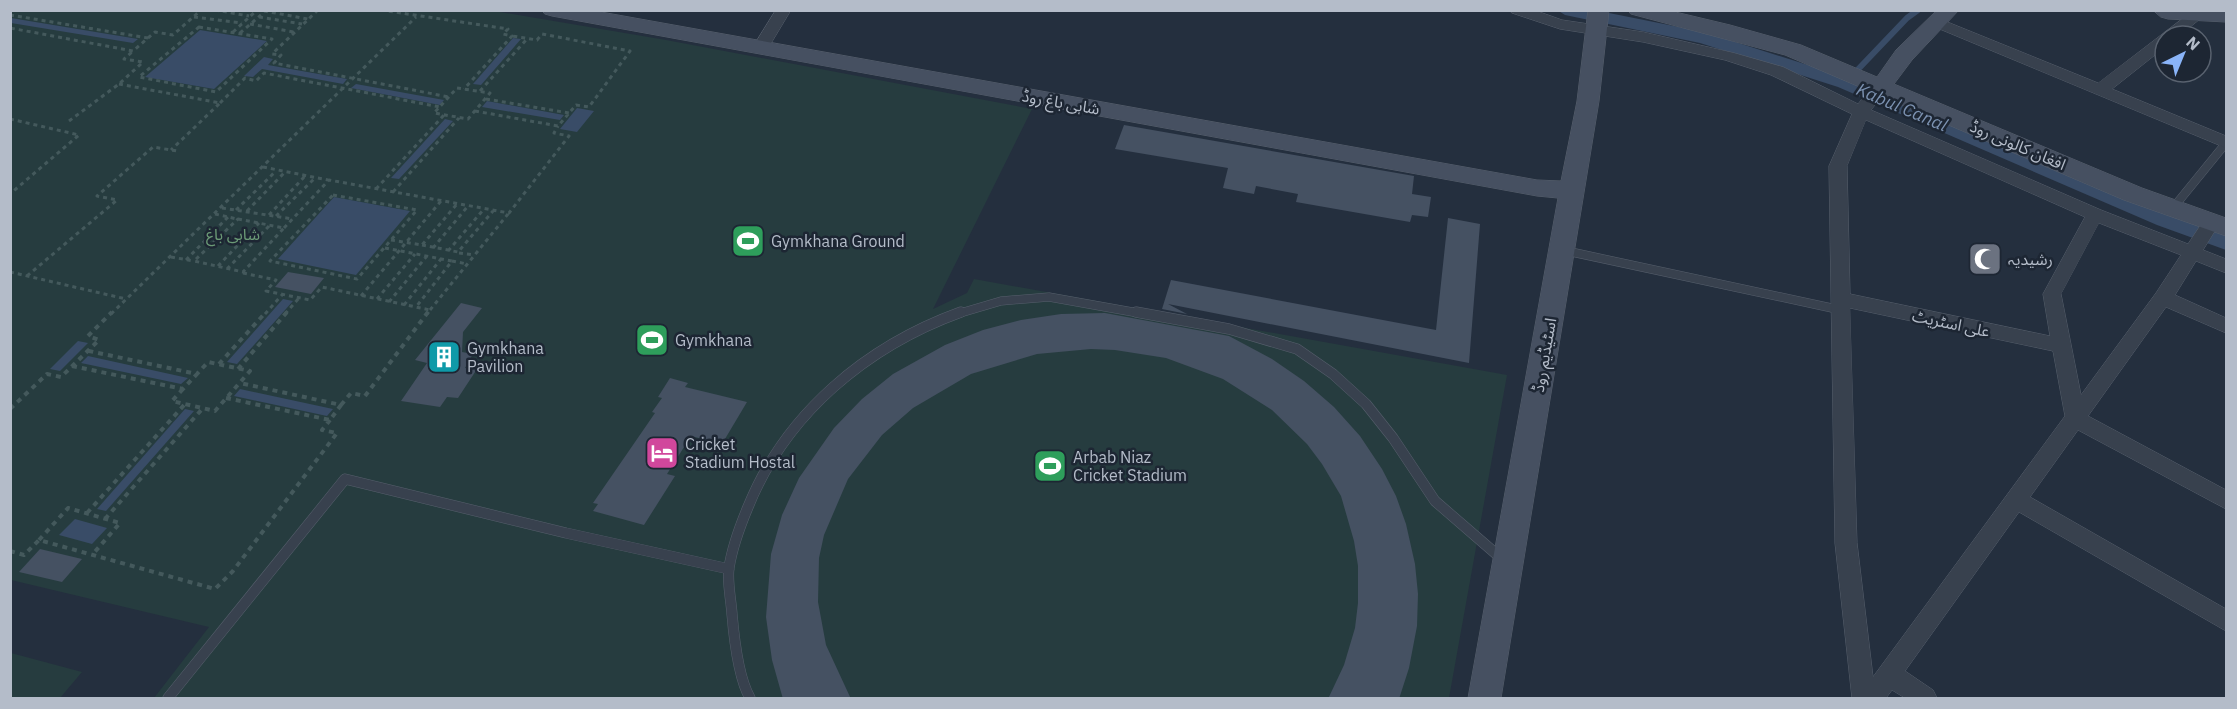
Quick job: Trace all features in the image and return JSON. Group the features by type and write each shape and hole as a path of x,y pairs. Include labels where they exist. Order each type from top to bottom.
{"main road":[{"name":"شاہی باغ روڈ","path":"552,10 1538,188 1570,190"},
{"name":"افغان کالونی روڈ","path":"1638,10 1793,50 1844,71 1871,96 2216,224"},
{"path":"2163,10 2226,16"},
{"path":"1871,96 1904,55 1942,16"},
{"name":"اسٹیڈیم روڈ","path":"1485,699 1562,250 1570,190 1588,101 1598,20"}],"street":[{"path":"761,47 784,10"},
{"path":"1517,10 1560,24 1598,20 1728,56 1777,72 1829,95 1871,96 2095,214 2194,251 2226,266"},
{"path":"2185,24 2201,12"},
{"path":"1942,16 2100,90 2226,142"},
{"path":"2100,90 2153,48"},
{"path":"1864,699 1846,543 1838,166 1871,96"},
{"path":"2095,214 2052,294 2060,345 2076,418 2226,500"},
{"path":"1873,699 2163,298 2194,251 2216,224"},
{"path":"2163,298 2226,326"},
{"name":"علی اسٹریٹ","path":"1841,305 2060,345"},
{"path":"2017,500 2226,621"},
{"path":"1889,674 1924,699"}],"lane":[{"path":"2174,208 2226,142"},
{"path":"1562,250 1841,305"},
{"path":"750,699 745,689 733,629 729,569 741,524 758,482 782,443 811,408 843,378 879,352 959,313 1001,301 1049,297 1229,329 1297,349 1333,374 1366,404 1394,438 1435,501 1509,564"},
{"path":"168,699 345,479 566,533 729,569"}],"path":[{"path":"69,121 119,84 143,62 123,59 155,32 173,35 201,10"},
{"path":"215,10 250,16"},
{"path":"233,32 256,10"},
{"path":"39,540 215,589 232,571 337,433 322,430 341,405 351,393 364,396 569,136 554,133 558,126 576,105 589,107 630,51 542,34 537,40 528,39 503,34 508,29 381,10"},
{"path":"240,33 265,11 309,19"},
{"path":"318,11 272,54 282,55 274,63 449,97"},
{"path":"10,15 148,38"},
{"path":"194,17 242,23"},
{"path":"259,17 303,25"},
{"path":"11,408 47,374 61,377 99,340 88,336 416,17"},
{"path":"250,24 295,32"},
{"path":"199,27 233,32 272,39 216,92 139,77 199,27"},
{"path":"10,28 133,51"},
{"path":"464,89 512,36"},
{"path":"480,92 528,39"},
{"path":"171,150 245,78 256,81 264,73 440,107"},
{"path":"119,84 220,103"},
{"path":"457,88 480,92 490,93 468,119 434,113 457,88"},
{"path":"486,99 569,113"},
{"path":"475,111 558,126"},
{"path":"376,189 445,115"},
{"path":"393,192 460,118"},
{"path":"10,119 79,135 10,194"},
{"path":"27,276 117,200 97,195 153,147 177,151"},
{"path":"263,167 509,213"},
{"path":"236,210 276,170"},
{"path":"246,212 285,172"},
{"path":"268,215 305,176"},
{"path":"276,217 315,178"},
{"path":"243,272 329,180"},
{"path":"333,195 417,210 391,240 357,279 270,261 333,195"},
{"path":"361,296 441,201"},
{"path":"422,245 457,203"},
{"path":"433,248 469,205"},
{"path":"221,207 293,219"},
{"path":"448,250 484,209"},
{"path":"458,252 493,211"},
{"path":"215,213 285,228"},
{"path":"186,260 228,217"},
{"path":"194,261 238,219"},
{"path":"217,267 259,223"},
{"path":"227,269 270,225"},
{"path":"391,240 474,255"},
{"path":"384,248 467,264"},
{"path":"377,299 415,254"},
{"path":"389,302 427,256"},
{"path":"171,257 276,280 266,291 300,298 310,300 322,287 430,310"},
{"path":"404,305 441,259"},
{"path":"416,308 453,261"},
{"path":"10,272 126,299"},
{"path":"219,364 282,294"},
{"path":"238,369 300,298"},
{"path":"88,350 197,374"},
{"path":"208,362 238,369 250,371 215,411 172,400 208,362"},
{"path":"72,366 183,388"},
{"path":"240,383 341,405"},
{"path":"226,398 330,420"},
{"path":"87,513 185,404"},
{"path":"105,519 203,408"},
{"path":"10,551 24,555 68,508 120,523 92,555"}],"green space":[{"name":"شاہی باغ","path":"11,11 494,11 666,40 1032,109 933,309 967,293 974,279 1507,375 1449,698 154,698 209,627 11,580"},
{"path":"10,653 82,672 60,698 11,698"}],"water":[{"path":"10,18 138,39 133,43 11,23"},
{"path":"200,30 267,41 214,89 145,77"},
{"path":"513,38 521,39 481,85 473,84"},
{"path":"264,57 273,59 268,65 347,79 343,84 262,69 253,77 244,76"},
{"path":"356,84 444,100 440,105 351,88"},
{"path":"487,101 564,115 560,120 482,107"},
{"path":"577,108 594,111 577,132 560,129"},
{"path":"445,119 453,121 399,179 391,178"},
{"path":"334,197 410,211 356,275 278,259"},
{"path":"283,299 293,301 237,364 227,362"},
{"path":"78,341 88,343 60,371 50,369"},
{"path":"88,356 188,378 181,384 81,363"},
{"path":"240,389 333,409 327,416 234,396"},
{"path":"185,409 194,411 106,511 97,509"},
{"path":"75,519 107,528 92,544 59,535"}],"building":[{"path":"1124,125 1414,176 1412,194 1431,197 1428,217 1412,215 1410,222 1296,202 1298,194 1256,186 1254,194 1223,188 1228,168 1115,149"},
{"path":"1448,218 1480,224 1469,363 1168,304 1187,314 1162,309 1171,280 1436,330"},
{"path":"288,272 324,278 311,294 275,287"},
{"name":"Gymkhana Pavilion","path":"461,303 482,308 463,332 462,352 473,354 465,368 477,369 458,398 447,397 440,407 401,401 427,363 415,360"},
{"path":"1105,313 1229,336 1272,359 1304,381 1334,407 1360,436 1382,469 1396,496 1406,524 1415,564 1418,594 1417,626 1409,668 1399,699 1328,699 1344,665 1355,628 1358,566 1354,541 1341,496 1307,444 1272,410 1223,379 1166,358 1115,350 1091,349 1037,354 971,374 913,408 882,435 848,479 824,535 819,558 818,602 826,645 851,699 783,699 772,660 766,617 771,554 782,515 799,478 834,428 862,399 893,374 945,345 983,330 1021,320 1061,314"},
{"name":"Cricket Stadium Hostal","path":"670,378 688,383 685,387 747,402 722,444 691,436 667,474 675,476 644,525 593,511 598,504 593,503 655,413 652,412 662,398 658,397"},
{"path":"40,549 82,559 62,582 19,572"}],"waterway":[{"name":"Kabul Canal","path":"1565,10 1704,38 1845,83 2164,220 2226,243"},
{"path":"1845,83 1907,18 1918,10"}],"place":[{"name":"Gymkhana Ground","path":"748,241"},
{"name":"رشیدیہ","path":"1985,259"},
{"name":"Gymkhana","path":"652,340"},
{"name":"Gymkhana Pavilion","path":"444,357"},
{"name":"Cricket Stadium Hostal","path":"662,453"},
{"name":"Arbab Niaz Cricket Stadium","path":"1050,466"}]}
